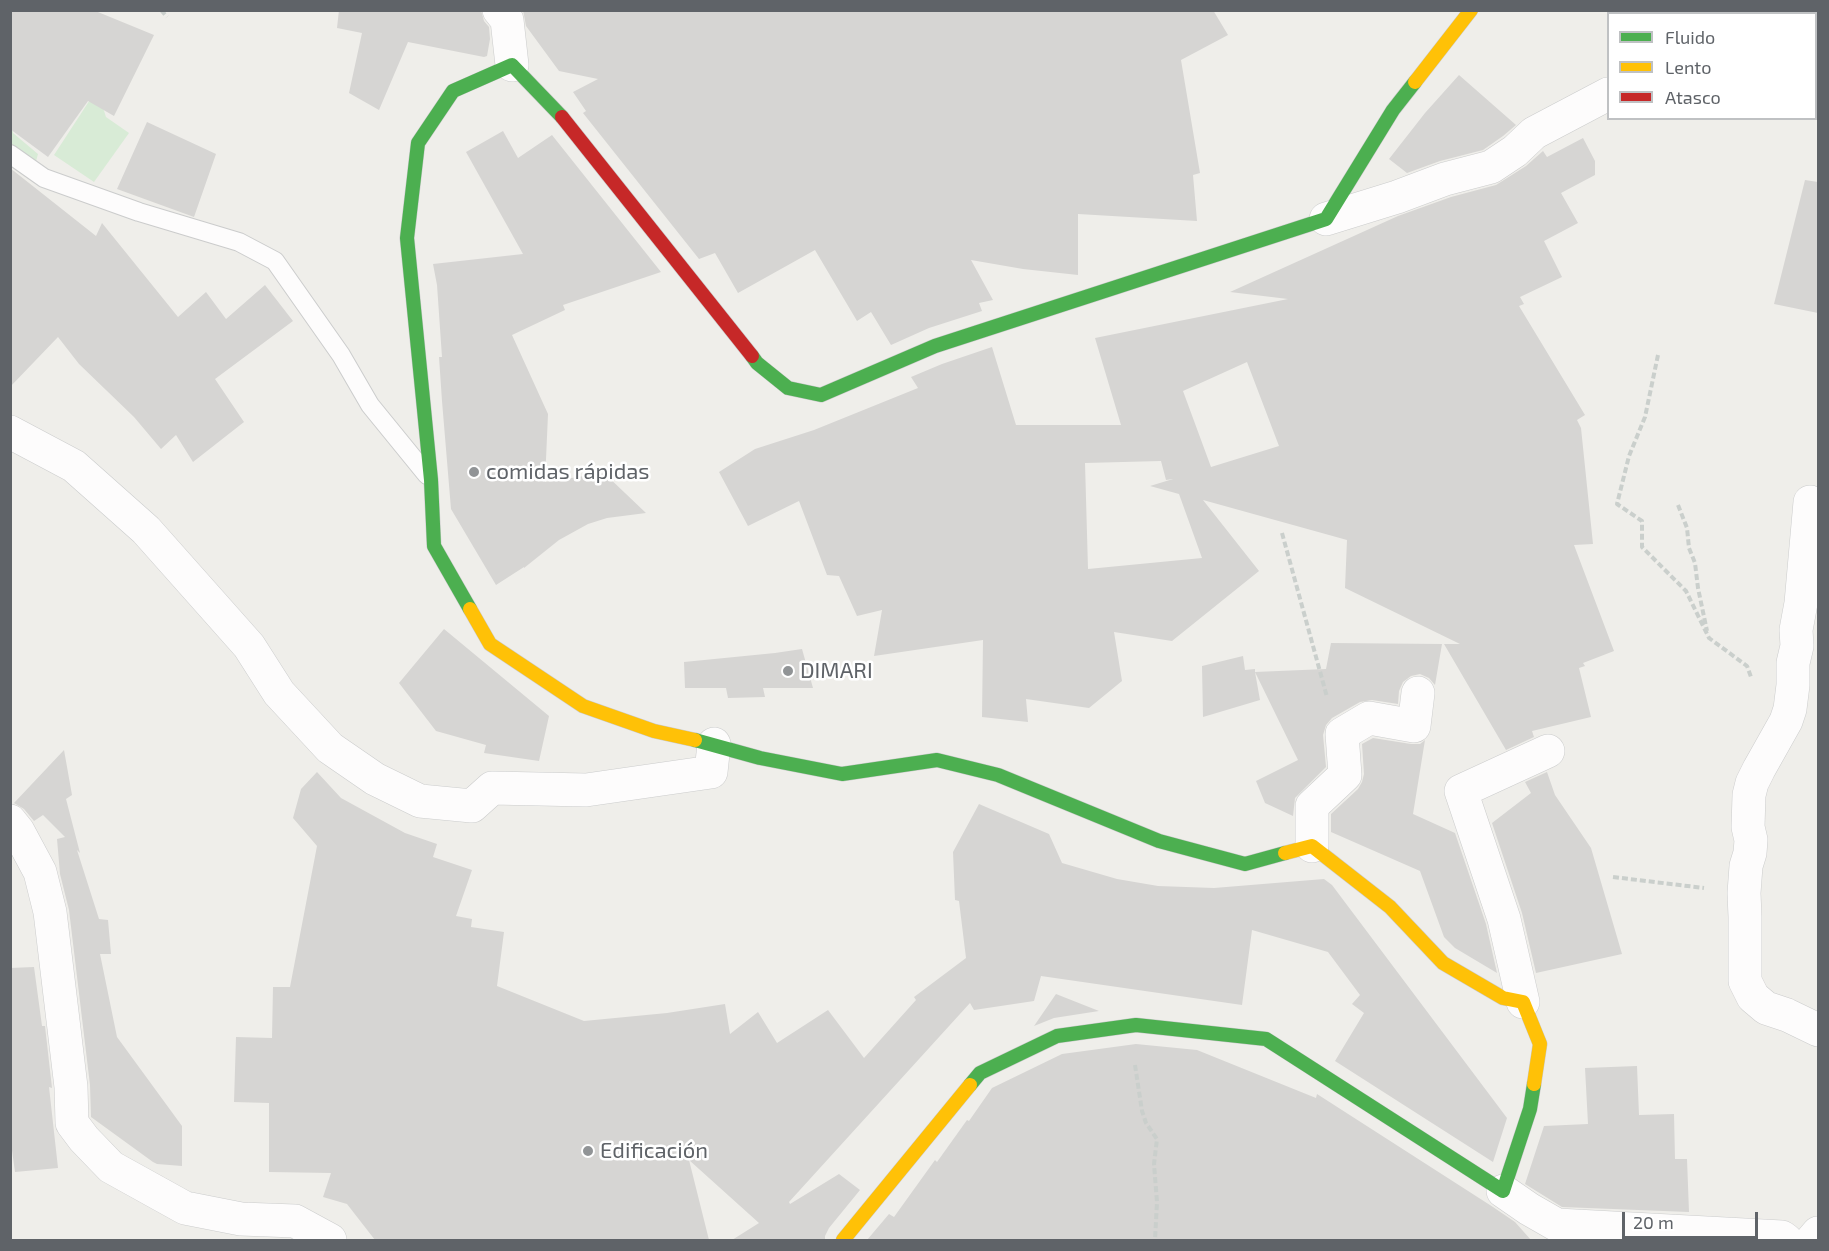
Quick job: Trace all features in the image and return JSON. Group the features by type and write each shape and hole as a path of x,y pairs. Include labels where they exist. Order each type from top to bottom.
{"street":[{"path":"499,10 507,20 512,65 555,108 757,363 788,388 821,395 934,346 1445,179 1491,167 1515,151 1534,133 1607,95"},
{"path":"1326,219 1393,110 1472,10"},
{"path":"512,65 453,91 418,143 407,238 431,480 434,546 490,644 583,706 654,731 714,744 760,758 842,774 937,760 998,775 1159,841 1245,864 1312,846"},
{"path":"10,432 74,466 146,530 249,646 279,693 330,748 375,779 420,801 472,806 492,788 586,790 711,772 714,744"},
{"path":"1810,502 1790,709 1786,721 1752,783 1748,804 1750,853 1746,866 1744,893 1744,981 1753,997 1766,1008 1818,1030"},
{"path":"1312,846 1312,806 1345,775 1342,734 1369,718 1414,726 1418,693"},
{"path":"1503,1191 1530,1109 1540,1044 1523,1002 1504,919 1461,791 1548,751"},
{"path":"10,821 18,831 40,872 50,912 71,1087 72,1123 84,1139 111,1167 185,1208 241,1218 295,1221 330,1240"},
{"path":"1312,846 1390,907 1443,963 1503,998 1523,1002"},
{"path":"843,1240 980,1072 1057,1036 1136,1025 1266,1039 1557,1225 1782,1237 1786,1240"},
{"path":"1812,1240 1818,1233"}],"lane":[{"path":"10,154 44,178 139,212 239,242 275,261 341,355 370,405 431,480"}],"path":[{"path":"161,10 167,17"},
{"path":"1658,355 1645,417 1629,456 1617,504 1642,520 1642,547 1686,591 1708,638 1695,563 1689,548 1687,528 1678,505"},
{"path":"1282,533 1324,692 1342,734"},
{"path":"1613,877 1744,893"},
{"path":"1136,1025 1135,1065 1142,1111 1146,1123 1157,1139 1154,1164 1155,1240"}],"green space":[{"path":"97,89 106,117 129,133 94,182 54,155"},
{"path":"10,94 13,133 38,154 35,165 11,149"}],"building":[{"path":"10,10 93,10 154,35 114,116 88,101 48,157 10,129"},
{"path":"339,10 481,10 484,21 489,27 490,39 487,56 408,42 379,110 349,93 362,33 337,28"},
{"path":"523,10 1213,10 1228,35 1181,60 1200,173 1193,175 1197,221 1078,214 1078,275 971,260 993,300 979,303 982,311 929,328 891,345 871,312 857,321 815,250 738,293 715,253 699,259 583,113 586,111 573,92 598,79 559,71 526,26"},
{"path":"1459,75 1516,125 1483,150 1440,161 1407,173 1389,159"},
{"path":"147,122 216,154 194,217 117,189"},
{"path":"503,131 518,158 552,135 661,272 563,305 565,310 512,335 548,414 545,482 604,473 646,513 607,518 588,524 559,540 524,568 496,585 451,509 439,357 442,357 437,285 433,264 523,254 466,152"},
{"path":"1583,138 1595,161 1595,175 1561,193 1578,223 1544,241 1562,277 1520,297 1524,304 1519,306 1585,415 1577,420 1581,428 1593,544 1574,545 1614,651 1583,663 1585,666 1579,668 1591,717 1532,731 1534,737 1506,750 1444,644 1460,644 1345,588 1347,540 1203,500 1259,571 1172,641 1114,632 1122,681 1089,708 1026,699 1028,722 982,717 983,640 874,656 882,610 857,616 839,576 827,575 799,501 748,526 719,472 755,449 814,430 918,388 911,377 992,347 1016,425 1121,425 1095,338 1288,299 1230,292 1398,216 1451,197 1496,185 1526,166 1543,151 1547,157","holes":["1247,362 1279,446 1211,467 1183,391","1161,461 1166,480 1173,479 1150,486 1179,494 1202,558 1088,569 1085,463"]},
{"path":"10,168 96,236 102,223 178,317 206,292 226,319 265,285 293,321 215,379 244,422 193,462 176,435 161,449 134,417 79,364 58,337 10,387"},
{"path":"1805,180 1818,182 1818,313 1774,304"},
{"path":"444,629 549,716 539,761 484,753 486,745 436,731 399,683"},
{"path":"1331,643 1442,644 1435,685 1429,678 1420,674 1411,676 1403,682 1399,691 1398,704 1372,700 1360,702 1332,718 1326,725 1323,735 1326,767 1295,798 1293,816 1265,803 1256,781 1298,760 1255,672 1326,669"},
{"path":"802,649 813,688 763,688 765,697 728,698 726,688 685,688 684,662"},
{"path":"1243,656 1245,670 1255,669 1260,700 1203,717 1202,666"},
{"path":"1373,738 1411,744 1420,744 1425,740 1413,814 1455,833 1486,924 1497,973 1455,948 1444,937 1420,871 1331,832 1331,814 1358,789 1362,782 1364,774 1362,744"},
{"path":"64,750 72,795 66,799 80,853 77,850 99,919 108,920 111,954 100,954 117,1037 182,1126 182,1166 153,1162 91,1117 90,1085 69,910 60,874 57,839 65,837 43,815 34,821 24,809 14,803"},
{"path":"317,772 341,798 405,833 437,844 433,857 472,870 456,916 472,919 471,927 504,932 497,986 584,1021 667,1013 725,1004 730,1034 758,1012 777,1043 828,1010 864,1058 916,1000 914,997 966,958 959,901 955,900 953,852 979,804 1049,834 1062,863 1117,879 1158,886 1214,888 1324,879 1332,885 1507,1118 1493,1162 1335,1061 1364,1013 1352,1004 1360,995 1328,952 1252,930 1242,1005 1041,976 1034,1001 974,1010 970,1003 789,1202 790,1204 839,1174 860,1190 829,1228 825,1240 732,1240 759,1223 689,1160 709,1240 375,1240 347,1204 323,1197 331,1173 269,1172 269,1103 234,1102 236,1037 272,1038 273,987 290,987 317,846 293,818 301,789"},
{"path":"1547,772 1555,795 1591,848 1622,954 1536,973 1522,913 1492,823 1531,793 1525,782"},
{"path":"34,967 42,1026 45,1026 58,1168 15,1172 10,1136 10,968"},
{"path":"1056,994 1099,1011 1054,1018 1034,1026"},
{"path":"1136,1044 1197,1050 1316,1098 1317,1094 1515,1222 1531,1240 867,1240 889,1214 894,1217 935,1160 937,1162 992,1088 1062,1054"},
{"path":"1637,1066 1639,1115 1674,1114 1675,1159 1687,1159 1689,1212 1562,1207 1525,1184 1544,1126 1588,1124 1585,1068"}],"traffic: fast":[{"path":"470,609 434,546 431,480 407,238 418,143 453,91 512,65 562,117"},
{"path":"752,356 757,363 788,388 821,395 935,346 1326,219 1393,110 1415,82"},
{"path":"695,740 760,758 842,774 937,760 998,775 1159,841 1245,864 1285,853"},
{"path":"970,1085 980,1073 1057,1036 1136,1025 1266,1039 1503,1191 1530,1109 1534,1084"}],"traffic: slow":[{"path":"1415,82 1471,10"},
{"path":"470,609 490,644 583,706 654,731 695,740"},
{"path":"1285,853 1312,846 1390,907 1443,963 1503,998 1523,1002 1540,1044 1534,1084"},
{"path":"843,1240 970,1085"}],"traffic: jam":[{"path":"562,117 752,356"}],"place":[{"name":"comidas rápidas","path":"474,472"},
{"name":"DIMARI","path":"788,671"},
{"name":"Edificación","path":"588,1151"}]}
